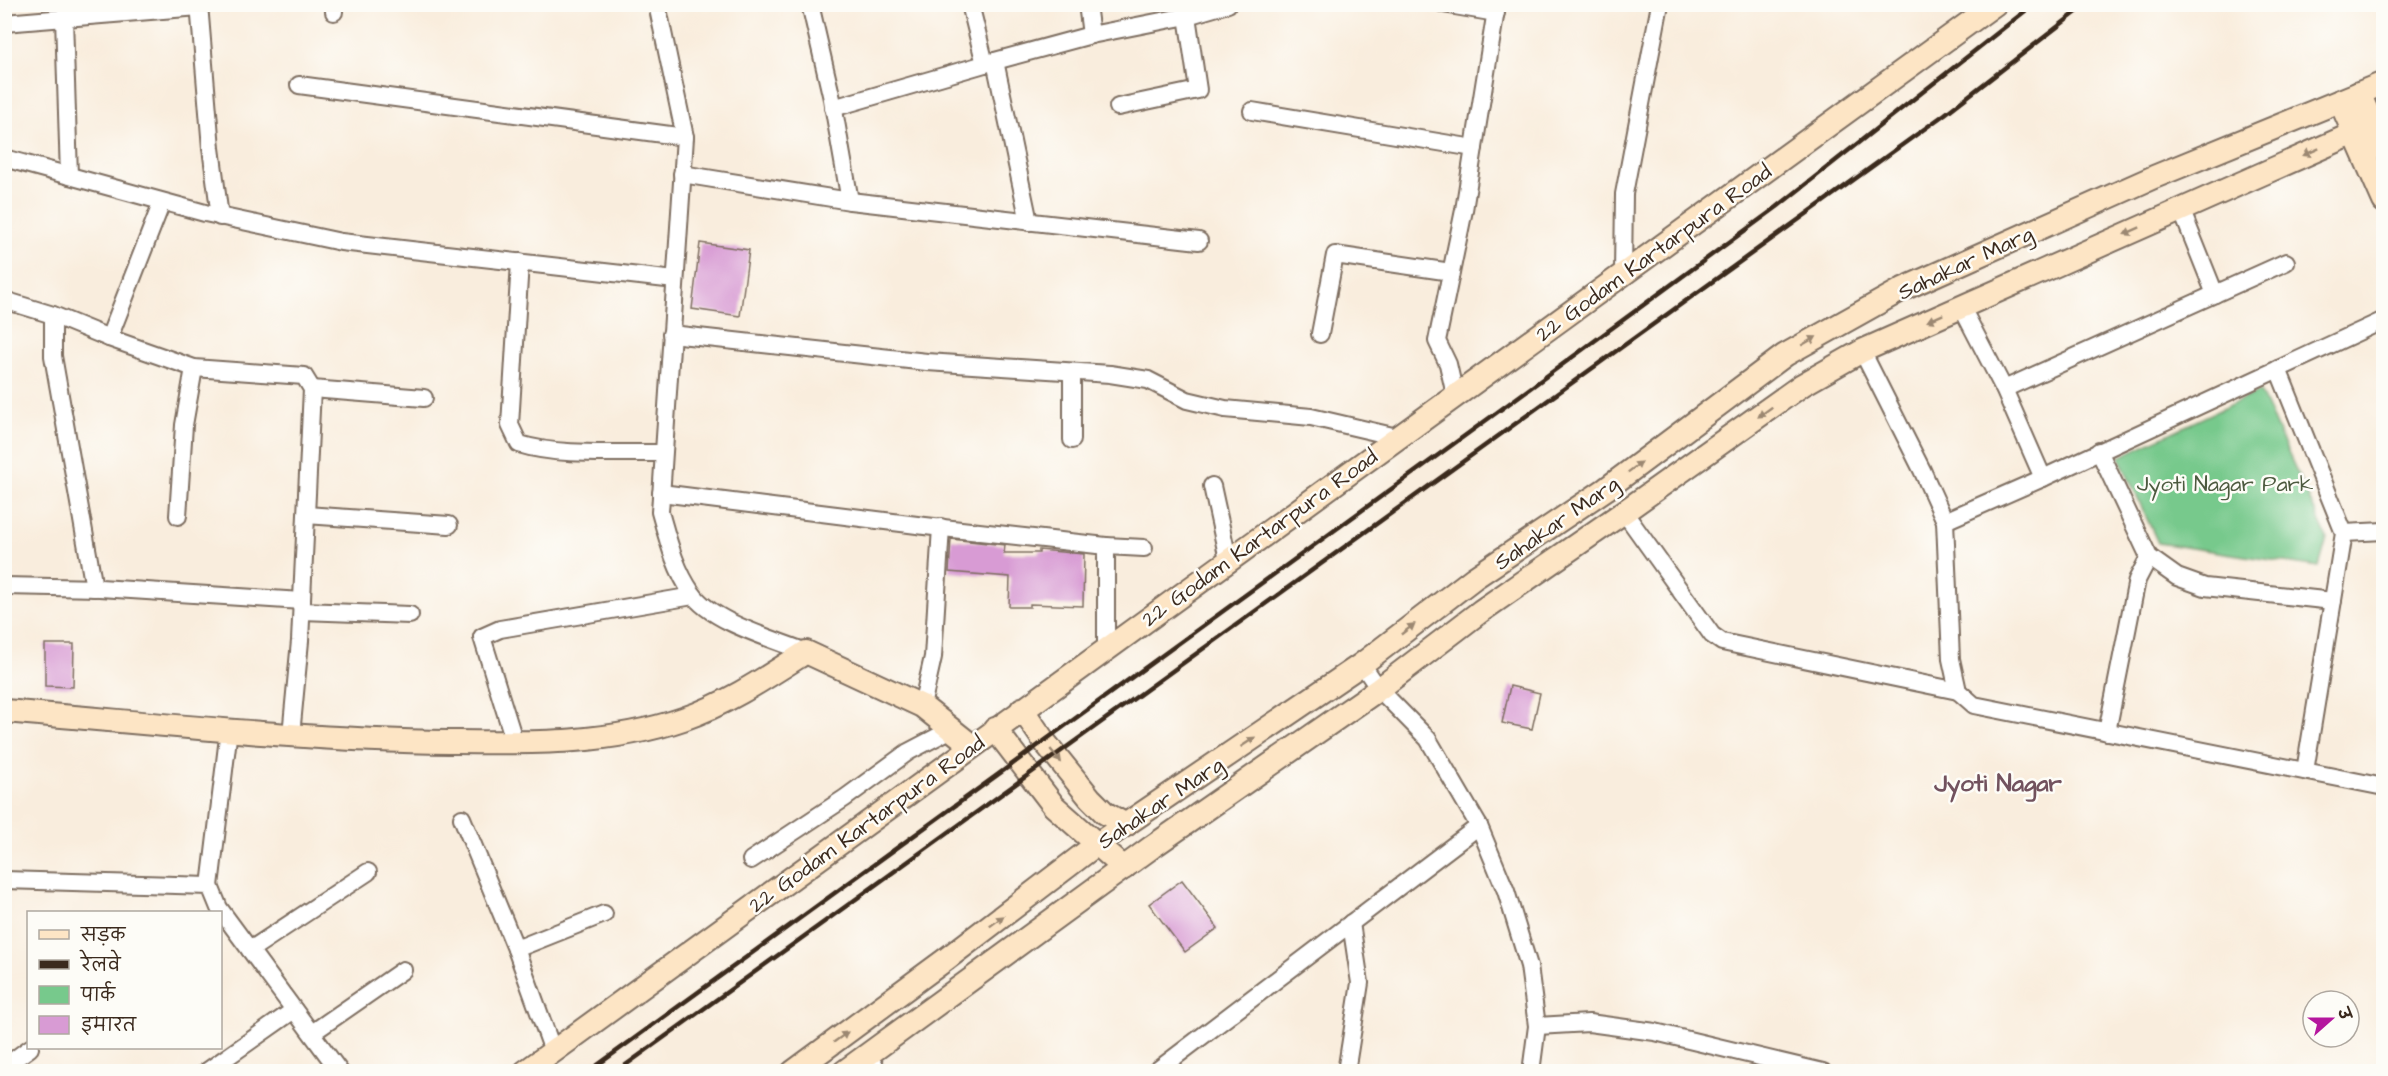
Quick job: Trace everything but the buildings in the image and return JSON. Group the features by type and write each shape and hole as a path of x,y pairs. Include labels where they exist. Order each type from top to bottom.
{"street":[{"path":"657,4 684,137 660,512 676,566 693,596 722,619 806,652 922,706 971,746"},
{"path":"810,4 833,108 850,201"},
{"path":"970,4 990,63 1029,222"},
{"path":"1087,4 1091,35"},
{"path":"833,108 1091,35 1187,16 1228,4"},
{"path":"1443,4 1496,8 1474,148 1437,341 1448,364 1455,396"},
{"path":"1623,274 1624,194 1660,4"},
{"name":"22 Godam Kartarpura Road","path":"525,1071 1995,4"},
{"path":"4,23 199,6 211,148 220,217"},
{"path":"1118,107 1198,90 1187,16"},
{"path":"64,18 69,176"},
{"name":"Sahakar Marg","path":"793,1071 945,960 1097,844 1362,664 1474,578 1606,489 1785,355 1903,289 2154,177 2384,83"},
{"path":"299,85 684,137"},
{"path":"2350,97 2384,150"},
{"path":"1252,111 1474,148"},
{"path":"2370,126 2384,201"},
{"name":"Sahakar Marg","path":"844,1071 873,1063 1124,868 1379,689 1481,611 1802,385 1862,351 2370,126"},
{"path":"4,158 220,217 341,242 675,280"},
{"path":"682,174 850,201 1199,241"},
{"path":"109,338 162,202"},
{"path":"2181,209 2215,294"},
{"path":"1320,334 1335,255 1451,272"},
{"path":"520,262 510,425 519,444 536,449 557,451 663,453"},
{"path":"2004,389 2286,262"},
{"path":"4,300 53,315 109,338 194,368 304,376 312,388 302,606 291,735"},
{"path":"1961,306 2004,389 2043,478"},
{"path":"53,315 53,356 94,588"},
{"path":"1945,521 2384,320"},
{"path":"671,334 927,362 1110,374 1148,380 1187,400 1225,409 1311,417 1397,437"},
{"path":"1862,351 1945,521 1951,658 1958,691"},
{"path":"178,516 184,424 194,368"},
{"path":"2278,369 2344,533 2305,771"},
{"path":"1072,372 1072,440"},
{"path":"312,388 424,398"},
{"path":"2099,451 2149,557 2177,577 2205,587 2333,601"},
{"path":"1212,486 1228,559"},
{"path":"661,492 941,527 1106,546 1144,548"},
{"path":"1624,512 1712,635 1722,642 1958,691 1974,705 2384,787"},
{"path":"306,515 449,525"},
{"path":"922,706 933,657 941,527"},
{"path":"2344,533 2384,531"},
{"path":"1106,546 1107,648"},
{"path":"2107,732 2137,580 2149,557"},
{"path":"4,586 94,588 410,615"},
{"path":"515,743 482,637 500,629 693,596"},
{"path":"4,711 361,741 515,743 609,738 683,719 738,695 806,652"},
{"path":"1362,664 1379,689 1428,740 1479,826 1506,891 1529,966 1537,1026 1531,1071"},
{"path":"1022,709 1044,741 1090,798 1105,813 1126,825"},
{"path":"216,910 210,886 230,729"},
{"path":"995,729 1054,806 1124,868"},
{"path":"752,860 845,798 908,752 950,730"},
{"path":"462,818 516,950 553,1051"},
{"path":"1155,1071 1479,826"},
{"path":"250,950 368,872"},
{"path":"4,880 210,886"},
{"path":"516,950 604,914"},
{"path":"222,917 250,950 340,1071"},
{"path":"1346,1071 1360,983 1351,923"},
{"path":"312,1033 403,970"},
{"path":"208,1071 294,1010"},
{"path":"1537,1026 1589,1023 1655,1032 1823,1071"},
{"path":"10,1065 28,1049"}],"green space":[{"name":"Jyoti Nagar Park","path":"2260,391 2327,538 2319,567 2158,543 2119,457"}],"railway":[{"path":"588,1072 1777,207 2034,4"},
{"path":"616,1072 1945,114 2087,4"}],"district":[{"name":"Jyoti Nagar","path":"1998,783"}]}
